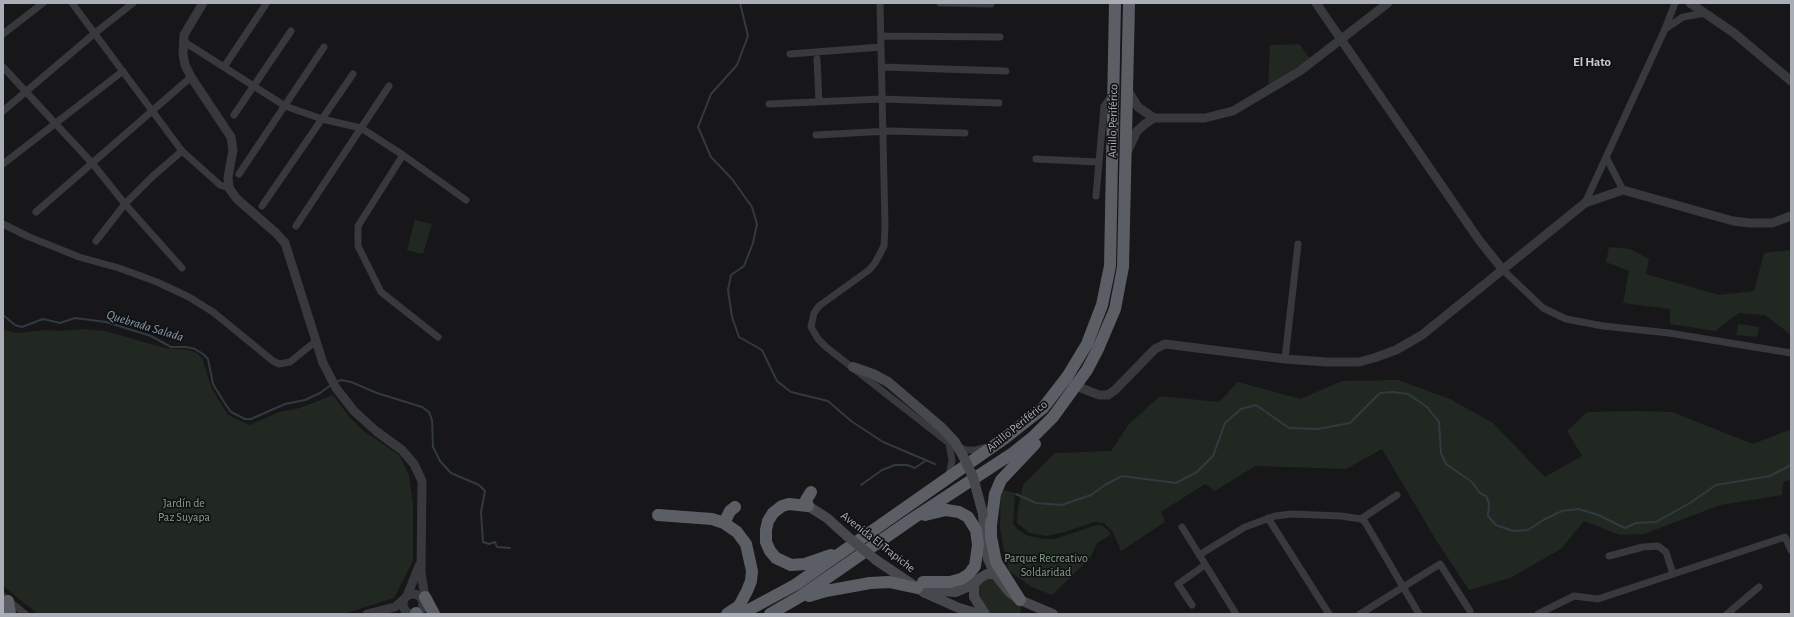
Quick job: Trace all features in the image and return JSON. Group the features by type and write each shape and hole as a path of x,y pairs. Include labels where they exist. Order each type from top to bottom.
{"highway":[{"name":"Anillo Periférico","path":"741,614 795,586 996,445 1043,408 1068,377 1087,344 1102,305 1110,266 1115,3"},
{"name":"Anillo Periférico","path":"770,614 792,602 1013,453 1042,428 1073,391 1098,349 1115,309 1123,267 1129,3"},
{"path":"1024,606 996,562 991,537 995,494 1001,480 1054,426 1063,414 1073,391"},
{"path":"811,492 806,500 808,506 789,504 782,506 773,513 766,530 766,542 770,551 783,562 798,565 845,550"},
{"path":"724,523 730,511 735,507"},
{"path":"792,602 826,591 870,583 889,582 920,585 950,582 961,579 969,574 977,560 978,545 976,530 968,517 959,512 946,510 912,520"},
{"path":"658,515 712,519 724,523 737,532 746,544 752,570 751,581 739,606 727,614"},
{"path":"424,596 434,614"},
{"path":"5,599 10,614"}],"main road":[{"path":"853,367 873,374 888,382 955,442 972,477 983,514 984,542 988,559 995,574 1009,592 1024,606 1053,614"},
{"name":"Avenida El Trapiche","path":"808,506 827,518 876,560 920,585 944,602 979,614"},
{"path":"920,585 941,591 956,592 974,584 987,574 995,574"},
{"path":"974,584 974,597 985,614"}],"street":[{"path":"3,34 43,3"},
{"path":"72,3 182,151 220,185 229,188"},
{"path":"3,111 95,33 133,3"},
{"path":"203,3 184,35 183,54 185,65 191,77 231,137 233,150 228,177 229,188 237,199 276,233 285,243 323,363 336,388 354,411 376,431 402,450 414,464 422,481 421,561 424,596 422,609 414,613 397,611 386,614"},
{"path":"880,3 885,226 882,251 869,270 819,306 814,313 811,327 818,339 949,443 957,447 971,450 996,445"},
{"path":"940,3 991,4"},
{"path":"1316,3 1479,240 1503,270 1543,308 1566,319 1609,327 1669,333 1791,353"},
{"path":"1128,91 1138,107 1154,118 1205,118 1233,111 1300,71 1388,3"},
{"path":"1585,203 1665,29 1675,3"},
{"path":"1690,3 1734,33 1791,80"},
{"path":"224,67 266,4"},
{"path":"1665,29 1683,17 1705,13"},
{"path":"234,116 253,85 291,31"},
{"path":"881,36 1000,37"},
{"path":"183,40 285,106 322,119 361,128 403,155 466,200"},
{"path":"239,174 324,47"},
{"path":"790,54 881,47"},
{"path":"183,54 190,51 198,51"},
{"path":"817,59 819,101"},
{"path":"881,66 1006,71"},
{"path":"3,67 92,163 125,204 182,268"},
{"path":"3,164 123,71"},
{"path":"262,206 353,74"},
{"path":"36,212 191,77"},
{"path":"296,226 389,86"},
{"path":"1096,196 1104,106 1113,93"},
{"path":"769,104 881,99 999,103"},
{"path":"1126,161 1129,145 1137,131 1154,118"},
{"path":"816,135 883,131 965,133"},
{"path":"96,241 125,204 153,176 182,151"},
{"path":"403,155 358,226 358,246 381,292 438,336"},
{"path":"1606,157 1623,190"},
{"path":"1036,159 1098,162"},
{"path":"1073,391 1108,395 1115,390 1156,349 1165,344 1285,359 1359,362 1396,350 1422,335 1585,203 1623,190 1733,221 1772,223 1791,216"},
{"path":"3,224 27,236 79,257 120,268 189,296 213,312 279,364 290,362 316,340"},
{"path":"1285,359 1298,244"},
{"path":"948,478 952,461 949,443"},
{"path":"1361,519 1397,495"},
{"path":"1199,555 1245,527 1268,518 1292,514 1341,516 1361,519 1365,522 1419,614"},
{"path":"1268,518 1329,614"},
{"path":"1182,527 1236,614"},
{"path":"1538,614 1574,596 1598,599 1788,537 1791,550"},
{"path":"1609,556 1643,547 1658,546 1666,552 1673,574"},
{"path":"414,613 403,607 405,598 412,586 421,561"},
{"path":"1360,614 1440,564 1470,611"},
{"path":"1192,604 1178,584 1205,565"},
{"path":"412,586 418,585 424,596"},
{"path":"1727,614 1759,587"},
{"path":"368,614 396,606 405,598 415,594 421,598 424,596"},
{"path":"5,599 25,614"}],"green space":[{"path":"1299,44 1312,61 1268,88 1270,45"},
{"path":"415,220 432,224 423,254 407,250"},
{"path":"1609,247 1630,249 1649,259 1646,274 1719,295 1754,291 1764,253 1791,250 1791,335 1765,315 1739,313 1715,331 1670,324 1670,309 1623,303 1629,271 1606,262"},
{"path":"1738,324 1759,327 1757,337 1736,335"},
{"name":"Jardín de Paz Suyapa","path":"3,329 15,333 82,329 105,331 165,348 188,350 197,353 202,358 212,389 228,415 250,425 279,412 300,408 333,395 350,418 365,432 399,455 409,475 413,504 413,561 394,598 343,614 38,614 3,586"},
{"path":"1398,380 1450,399 1493,423 1545,477 1582,456 1567,431 1587,412 1636,411 1672,412 1753,444 1791,429 1791,479 1783,482 1782,495 1720,505 1644,534 1620,535 1584,521 1561,549 1510,578 1469,590 1436,540 1382,449 1346,469 1255,466 1215,491 1205,484 1161,512 1165,522 1121,551 1113,532 1104,523 1094,522 1065,532 1046,536 1030,533 1017,523 1018,508 1023,485 1055,453 1111,451 1129,424 1160,396 1219,402 1238,382 1300,399 1342,381"},
{"name":"Parque Recreativo Soldaridad","path":"1001,490 1015,493 1013,524 1017,529 1028,536 1054,539 1097,525 1102,525 1110,532 1110,535 1097,543 1090,558 1052,595 1032,587 1009,571 1000,528"},
{"path":"995,577 1022,604 1020,614 987,613 977,598 979,581"}],"waterway":[{"path":"740,3 748,36 737,65 711,94 698,127 711,157 732,179 752,207 757,224 753,243 744,266 731,275 728,290 732,317 739,337 762,350 777,381 791,392 828,401 851,421 883,442 935,464"},
{"name":"Quebrada Salada","path":"3,315 15,325 22,327 43,319 60,323 75,318 106,322 151,336 171,347 186,347 195,349 208,359 213,384 231,412 245,419 251,419 285,404 305,400 320,393 331,385"},
{"name":"Quebrada Salada","path":"336,382 341,380 351,382 377,393 422,407 429,412 432,420 433,447 440,461 451,473 479,485 485,491 481,512 483,542 489,544 495,542 497,547 510,548"},
{"name":"Quebrada Salada","path":"1016,494 1036,503 1062,505 1091,495 1105,485 1122,476 1176,483 1197,472 1213,456 1225,423 1241,409 1256,405 1289,428 1318,429 1350,423 1380,393 1393,392 1408,394 1427,407 1439,422 1441,453 1446,464 1472,482 1480,493 1486,496 1489,503 1488,516 1496,525 1513,531 1528,530 1545,519 1562,511 1579,509 1598,515 1625,528 1636,523 1656,522 1690,503 1716,485 1770,476 1791,465"},
{"name":"Quebrada Salada","path":"861,485 882,470 895,465 907,465 915,468 925,461"}],"district":[{"name":"El Hato","path":"1592,62"}]}
